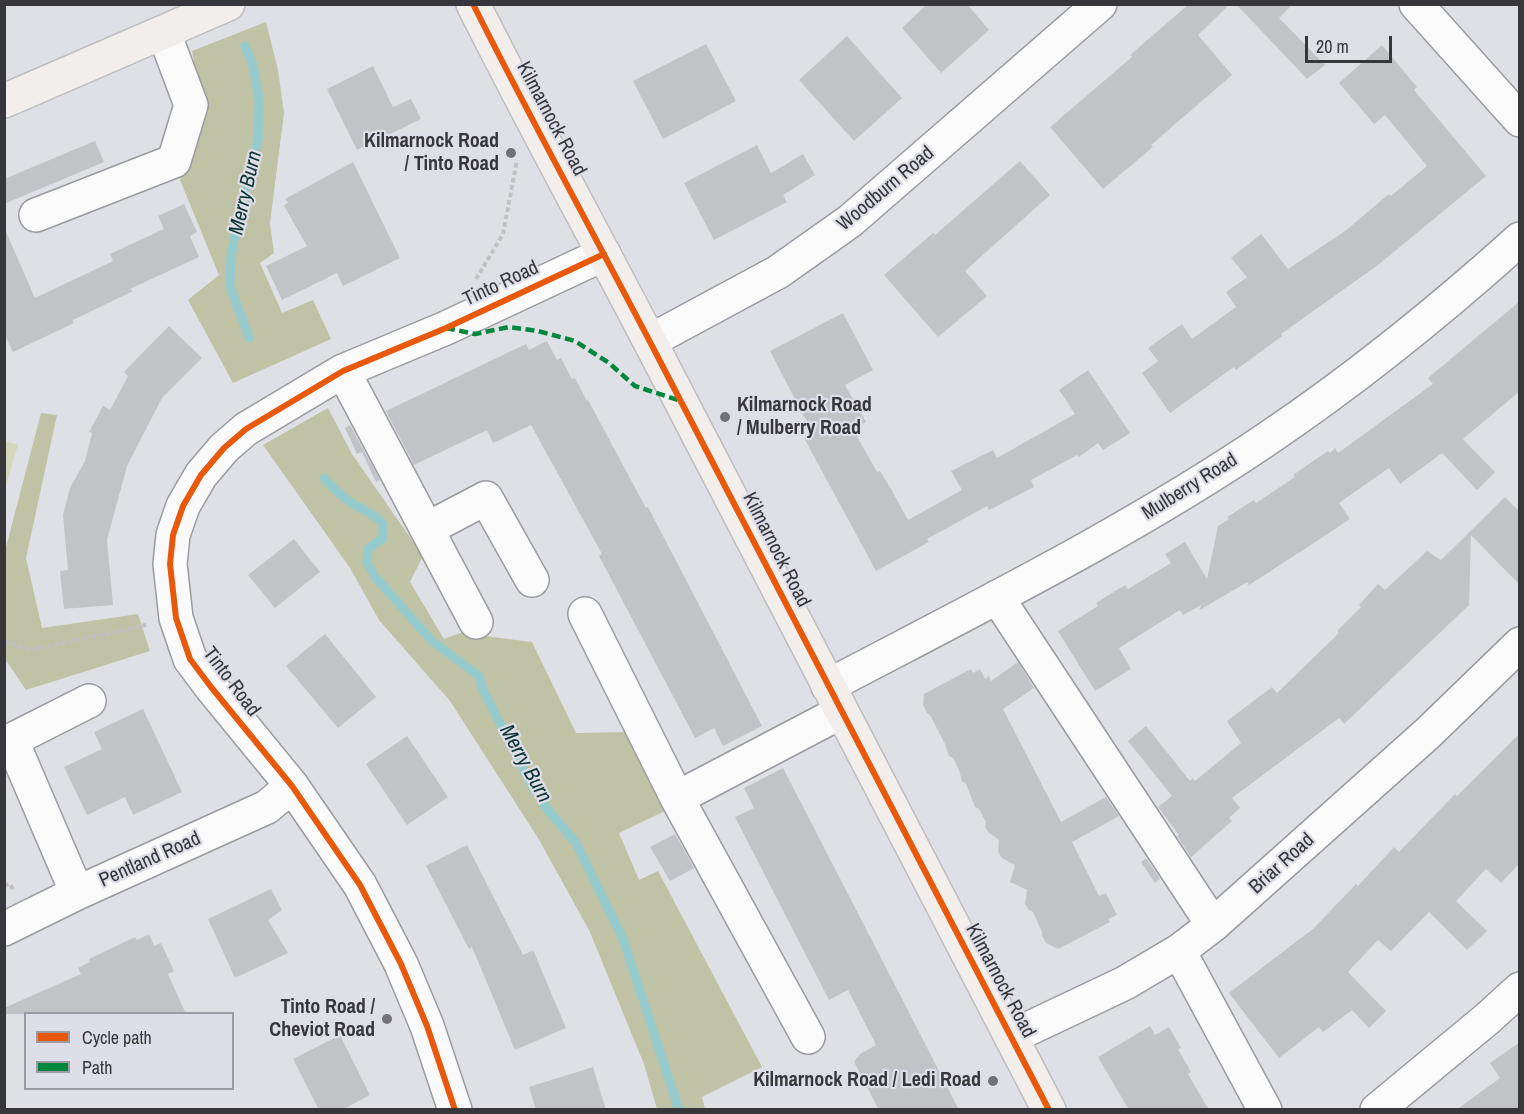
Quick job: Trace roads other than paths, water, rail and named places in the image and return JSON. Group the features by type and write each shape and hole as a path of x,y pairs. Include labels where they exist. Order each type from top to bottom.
{"main road":[{"path":"4,101 228,4"},
{"name":"Kilmarnock Road","path":"473,4 521,101 650,341 1049,1110"}],"street":[{"name":"Woodburn Road","path":"650,341 778,272 850,221 1101,4"},
{"path":"1416,4 1520,120"},
{"path":"36,215 174,161 191,105 164,33"},
{"name":"Mulberry Road","path":"677,798 997,597 1119,530 1268,438 1410,333 1520,238"},
{"name":"Tinto Road","path":"456,1110 427,1026 401,964 360,885 292,786 190,658 176,618 170,564 173,535 183,506 201,475 224,448 246,429 343,371 446,328 604,254"},
{"path":"343,371 476,622"},
{"path":"427,529 486,498 532,580"},
{"path":"997,597 1213,925"},
{"path":"585,614 677,798 808,1037"},
{"name":"Briar Road","path":"1011,1037 1125,983 1179,951 1213,925 1428,733 1520,644"},
{"path":"77,892 8,743 89,701"},
{"name":"Pentland Road","path":"4,929 77,892 267,807 292,786"},
{"path":"1179,951 1265,1110"},
{"path":"1377,1110 1520,989"}],"waterway":[{"name":"Merry Burn","path":"245,46 253,65 259,100 258,140 237,221 231,258 230,286 249,338"},
{"name":"Merry Burn","path":"324,478 346,499 372,514 383,524 383,538 368,549 367,563 376,578 432,641 479,676 482,688 533,788 576,843 623,939 679,1110"}],"place":[{"name":"Kilmarnock Road / Tinto Road","path":"511,153"},
{"name":"Kilmarnock Road / Mulberry Road","path":"725,417"},
{"name":"Tinto Road / Cheviot Road","path":"387,1019"},
{"name":"Kilmarnock Road / Ledi Road","path":"993,1081"}]}
